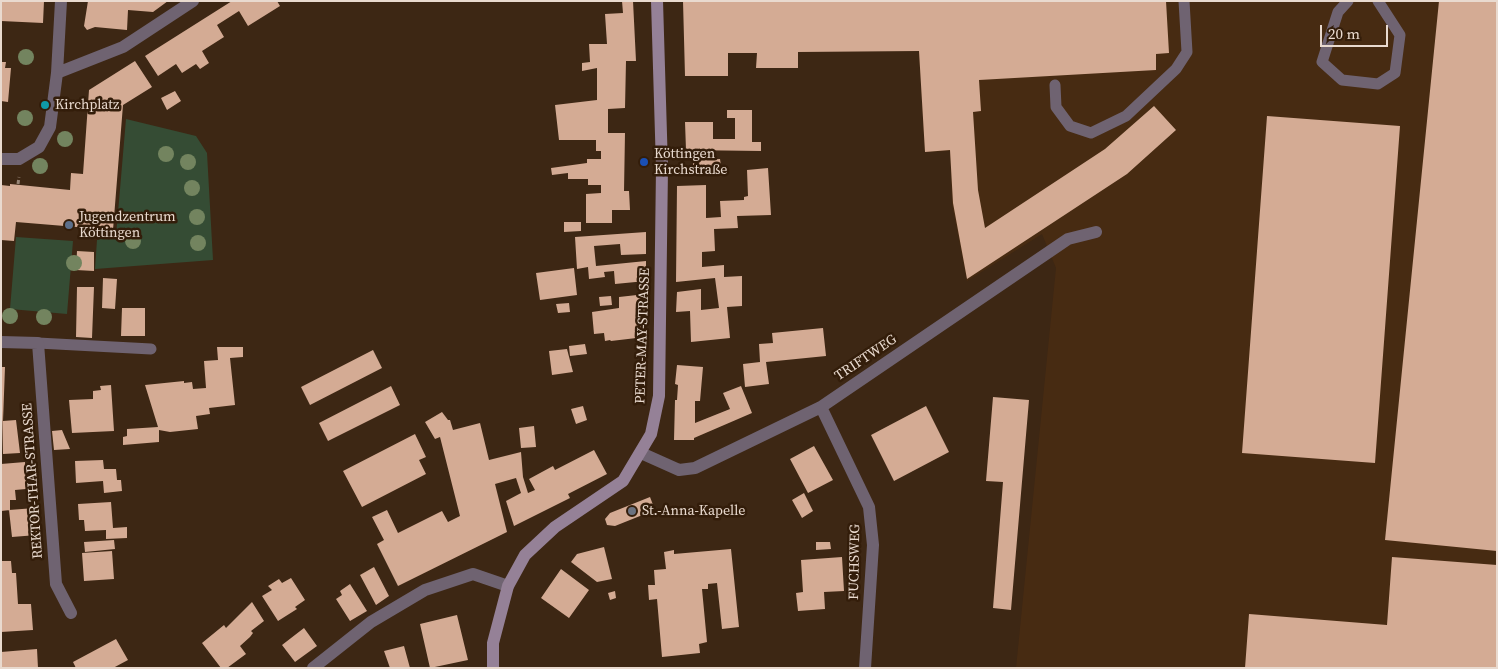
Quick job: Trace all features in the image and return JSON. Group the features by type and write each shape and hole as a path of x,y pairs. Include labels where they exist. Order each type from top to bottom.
{"main road":[{"name":"PETER-MAY-STRASSE","path":"493,668 493,643 508,586 526,555 555,527 623,481 651,434 659,396 662,168 657,1"}],"street":[{"path":"1,160 19,159 39,147 50,127 61,1"},
{"path":"56,73 123,47 193,1"},
{"name":"TRIFTWEG","path":"641,453 679,470 695,468 821,407 1068,238 1096,232"},
{"path":"1,342 38,343"},
{"name":"REKTOR-THAR-STRASSE","path":"38,343 56,584 71,613"},
{"name":"FUCHSWEG","path":"821,407 869,507 873,545 865,668"},
{"path":"313,668 371,622 425,590 473,574 508,586"}],"lane":[{"path":"1055,85 1056,107 1070,126 1091,133 1126,116 1176,69 1186,52 1184,1"},
{"path":"1348,1 1338,12 1322,62 1342,80 1378,84 1396,73 1400,35 1378,1"},
{"path":"38,343 151,349"}],"path":[{"path":"18,184 19,178"}],"shaded area":[{"path":"786,1 1497,1 1497,668 1016,668 1056,268 1042,234 967,281 952,204 950,151 925,152 917,20"}],"green space":[{"path":"126,119 196,136 207,153 213,260 95,269 97,240 116,236"},
{"path":"16,237 73,241 67,314 10,309"}],"building":[{"path":"1,1 44,1 43,23 1,21"},
{"path":"88,1 168,1 153,12 128,10 127,30 95,27 87,30 84,26"},
{"path":"232,1 277,1 280,6 248,26 239,11 217,25 224,37 202,51 209,63 200,69 196,64 182,73 176,64 158,76 145,56"},
{"path":"622,1 633,1 636,61 626,61 625,108 608,109 608,133 625,133 624,191 629,191 630,210 612,210 612,223 586,223 586,194 601,193 601,185 588,185 588,179 568,179 568,173 552,175 551,168 587,163 587,159 601,159 601,151 596,151 596,140 559,140 555,105 597,100 597,68 582,71 582,63 590,62 589,44 607,44 605,14 623,13"},
{"path":"683,1 1166,1 1169,53 1156,54 1156,70 979,80 981,111 973,112 978,190 985,228 1105,149 1154,106 1176,130 1127,174 967,279 953,203 950,150 925,152 919,51 798,52 798,68 756,68 757,53 728,53 728,76 685,76"},
{"path":"1439,1 1497,1 1497,551 1385,540"},
{"path":"135,61 152,87 123,105 113,230 16,222 14,241 1,240 1,185 10,186 10,184 70,190 71,173 83,174 89,90"},
{"path":"1,62 6,62 5,68 11,68 8,102 1,101"},
{"path":"175,91 181,101 167,110 161,98"},
{"path":"727,110 752,110 752,142 761,142 761,151 686,150 685,122 713,122 713,139 735,139 735,118 727,118"},
{"path":"1267,116 1400,126 1375,463 1242,453"},
{"path":"720,159 721,166 693,167 693,161"},
{"path":"768,168 771,215 737,216 738,228 714,229 715,251 702,252 702,267 724,265 724,277 742,276 742,306 727,307 730,338 691,342 690,311 676,312 677,292 701,289 701,310 719,308 715,278 676,282 677,186 706,185 706,218 721,217 720,201 744,200 744,197 748,196 747,170"},
{"path":"564,222 581,222 581,231 564,232"},
{"path":"646,232 646,254 621,255 620,244 594,246 596,266 646,261 646,281 615,284 614,271 604,272 605,277 589,279 588,267 577,269 575,237"},
{"path":"77,251 94,252 94,271 76,270"},
{"path":"574,268 577,295 540,300 536,273"},
{"path":"103,278 117,279 115,309 102,308"},
{"path":"77,287 94,287 92,338 76,337"},
{"path":"646,294 645,337 605,341 604,333 594,334 592,312 619,308 619,297"},
{"path":"611,296 612,305 600,306 599,297"},
{"path":"569,303 570,312 558,313 556,304"},
{"path":"122,308 145,308 145,336 121,336"},
{"path":"823,328 826,356 766,362 769,384 745,387 743,364 760,362 759,344 773,343 772,333"},
{"path":"585,344 587,354 570,356 569,346"},
{"path":"217,347 243,347 243,357 230,358 235,405 209,408 210,414 196,416 198,429 170,432 159,430 159,442 123,445 123,437 127,436 127,429 158,427 145,385 184,381 184,383 192,382 193,389 206,388 204,361 218,360"},
{"path":"567,349 573,372 552,375 549,351"},
{"path":"373,350 382,368 310,405 301,387"},
{"path":"677,365 703,367 700,401 695,401 695,423 730,409 723,393 741,386 752,413 694,438 694,440 674,440 675,400 677,400 678,385 675,384"},
{"path":"1,367 5,367 3,421 16,420 20,453 3,454"},
{"path":"111,385 114,431 72,433 69,400 93,399 93,391 101,390 100,386"},
{"path":"391,386 400,405 328,441 319,423"},
{"path":"993,397 1029,400 1011,610 993,608 1003,482 986,481"},
{"path":"583,406 587,420 576,424 571,409"},
{"path":"926,406 949,452 894,481 871,435"},
{"path":"442,412 450,420 453,430 480,423 489,460 521,452 523,477 528,493 535,490 529,479 553,466 555,470 594,450 607,474 568,494 570,498 514,526 506,501 521,493 516,478 495,484 507,532 398,586 377,544 384,540 372,517 387,510 398,533 442,511 448,522 460,516 440,437 435,439 425,422"},
{"path":"534,426 536,447 521,448 519,428"},
{"path":"62,430 70,449 54,450 52,431"},
{"path":"415,434 426,457 419,460 426,474 362,507 343,471"},
{"path":"814,446 833,480 808,493 790,459"},
{"path":"103,460 104,469 116,469 117,480 121,480 122,491 104,493 103,481 76,483 75,461"},
{"path":"25,462 26,489 15,490 16,500 10,500 10,510 1,511 1,464"},
{"path":"804,493 813,511 802,518 792,500"},
{"name":"St.-Anna-Kapelle","path":"650,497 655,510 615,526 607,525 605,519 610,513"},
{"path":"111,502 113,528 127,527 127,538 106,539 106,530 85,531 84,520 79,520 78,504"},
{"path":"35,508 37,535 12,537 9,510"},
{"path":"114,540 115,549 85,552 84,542"},
{"path":"816,542 830,542 831,549 816,550"},
{"path":"604,547 612,579 597,582 571,562 577,554"},
{"path":"731,549 739,627 722,629 717,583 708,584 708,589 702,589 707,642 699,644 700,653 662,657 657,599 649,600 648,585 655,585 654,570 666,569 664,552 674,550 674,554"},
{"path":"112,551 114,579 84,581 82,553"},
{"path":"842,557 844,591 824,592 825,609 798,611 796,593 803,592 801,560"},
{"path":"1392,557 1497,565 1497,668 1245,668 1249,614 1387,625"},
{"path":"1,561 11,561 12,573 16,573 18,604 31,604 33,630 1,632"},
{"path":"374,567 389,596 376,605 360,575"},
{"path":"561,569 589,590 569,618 541,598"},
{"path":"291,578 305,600 295,607 297,609 278,621 262,596 272,590 268,586 279,579 282,583"},
{"path":"350,584 367,611 350,621 336,599 342,595 340,591"},
{"path":"615,591 616,598 610,600 608,593"},
{"path":"252,602 264,621 251,631 253,633 240,646 246,654 227,668 221,668 202,643 224,625 226,628"},
{"path":"457,615 468,660 430,668 420,624"},
{"path":"304,628 317,646 295,662 282,645"},
{"path":"116,639 128,660 113,668 76,668 73,662"},
{"path":"404,646 410,668 390,668 384,651"},
{"path":"37,649 38,668 1,668 1,652"}],"place":[{"name":"Kirchplatz","path":"45,105"},
{"name":"Köttingen Kirchstraße","path":"644,162"},
{"name":"Jugendzentrum Köttingen","path":"69,225"},
{"name":"St.-Anna-Kapelle","path":"632,511"}]}
